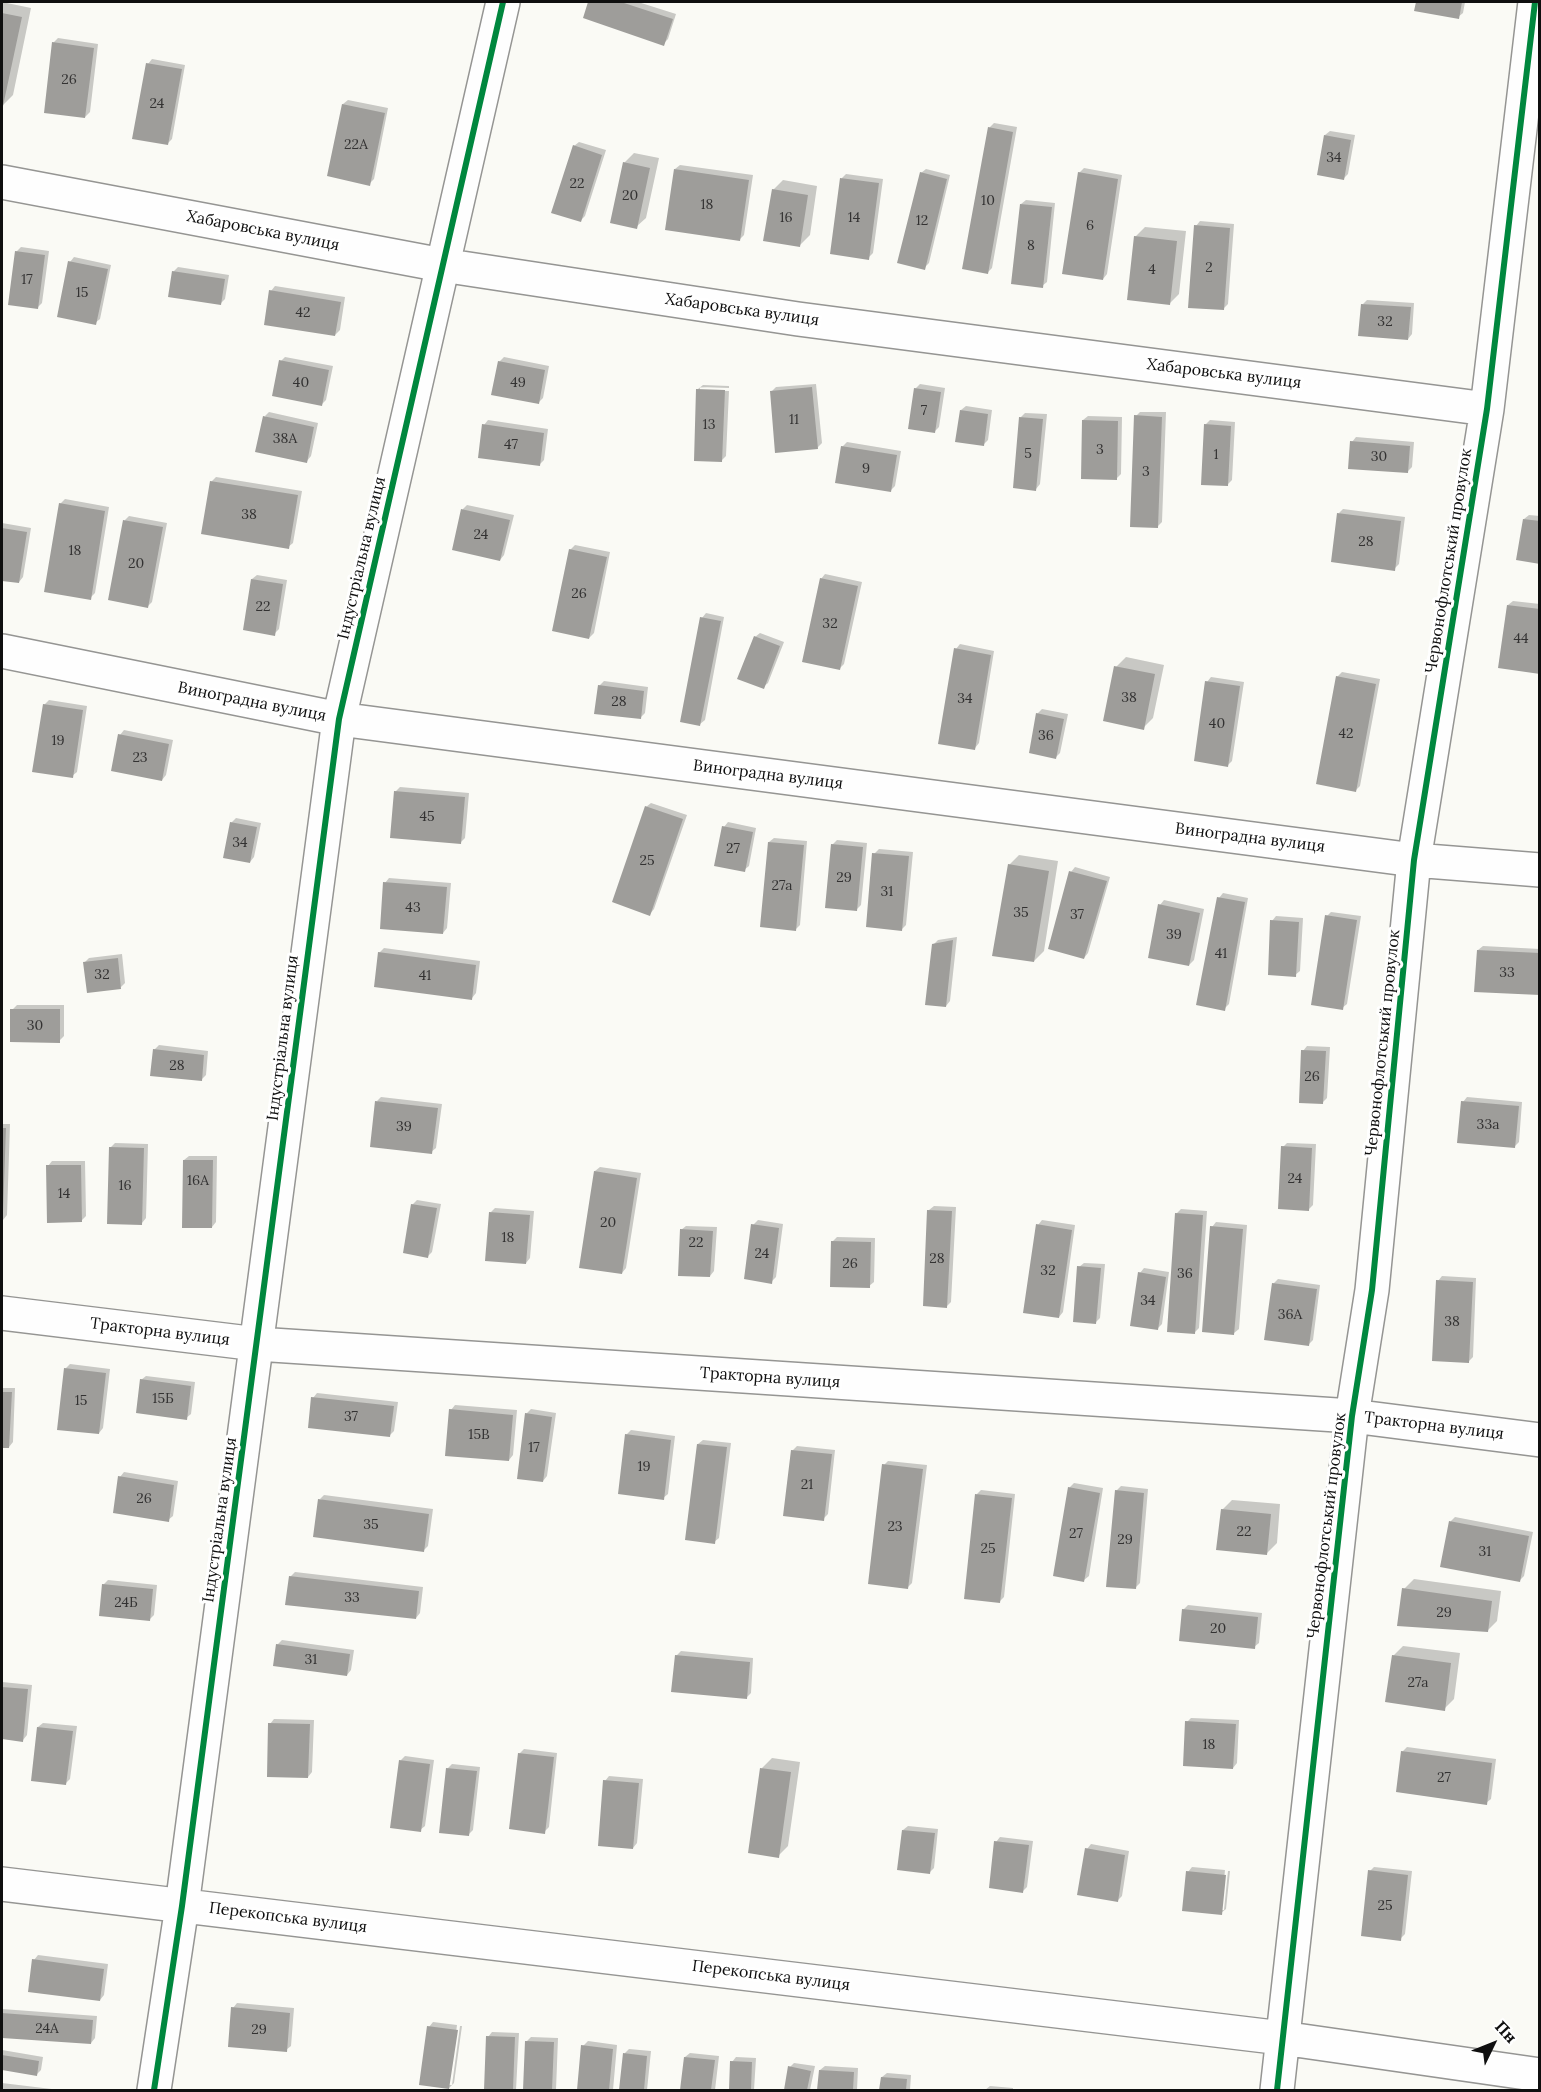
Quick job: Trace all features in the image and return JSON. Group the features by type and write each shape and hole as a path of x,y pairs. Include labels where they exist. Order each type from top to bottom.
{"street":[{"name":"Індустріальна вулиця","path":"154,2091 182,1906 339,719 503,2"},
{"name":"Червонофлотський провулок","path":"1277,2091 1352,1416 1372,1290 1414,860 1487,408 1535,2"},
{"name":"Хабаровська вулиця","path":"2,182 442,265 798,319 1487,408"},
{"name":"Виноградна вулиця","path":"2,651 339,719 1414,860 1539,870"},
{"name":"Тракторна вулиця","path":"2,1313 257,1344 1352,1416 1539,1440"},
{"name":"Перекопська вулиця","path":"2,1884 1282,2038 1539,2075"}],"building":[{"path":"588,2 621,2 673,19 664,46 583,18"},
{"path":"1416,2 1462,2 1459,19 1414,11"},
{"path":"2,13 22,17 3,106 2,106"},
{"path":"52,42 94,48 85,118 44,113"},
{"path":"146,63 182,69 168,145 132,139"},
{"path":"342,104 385,113 370,186 327,176"},
{"path":"988,127 1013,132 988,274 962,269"},
{"path":"1324,135 1351,140 1344,180 1317,175"},
{"path":"573,145 602,155 581,222 551,213"},
{"path":"623,162 650,168 637,229 610,223"},
{"path":"674,169 749,180 740,241 665,230"},
{"path":"920,172 947,179 925,270 897,263"},
{"path":"1078,172 1118,179 1103,280 1062,274"},
{"path":"840,178 879,183 869,260 830,254"},
{"path":"772,189 808,195 800,247 763,241"},
{"path":"1020,204 1052,207 1043,288 1011,284"},
{"path":"1194,225 1230,228 1224,310 1188,308"},
{"path":"1134,236 1177,241 1170,305 1127,300"},
{"path":"15,251 45,255 38,309 8,305"},
{"path":"68,261 108,269 96,325 57,317"},
{"path":"172,271 225,279 221,305 168,297"},
{"path":"269,290 341,302 335,336 264,325"},
{"path":"1361,304 1411,307 1408,340 1358,336"},
{"path":"279,360 329,370 322,406 272,396"},
{"path":"498,361 545,370 539,404 491,395"},
{"path":"812,387 818,449 775,453 770,391"},
{"path":"914,388 941,392 935,433 908,429"},
{"path":"696,389 725,390 722,462 694,461"},
{"path":"960,410 988,414 984,446 955,442"},
{"path":"1134,415 1162,417 1158,528 1130,527"},
{"path":"263,416 314,427 307,463 255,452"},
{"path":"1019,417 1043,419 1036,491 1013,488"},
{"path":"1082,420 1118,421 1117,480 1081,479"},
{"path":"482,424 544,433 540,466 478,458"},
{"path":"1204,424 1231,426 1228,486 1201,485"},
{"path":"1350,441 1410,446 1408,473 1348,469"},
{"path":"841,446 897,455 891,492 835,483"},
{"path":"210,481 298,495 289,549 201,534"},
{"path":"59,503 105,511 91,600 44,592"},
{"path":"461,509 510,520 500,561 452,550"},
{"path":"1337,513 1401,521 1395,571 1331,562"},
{"path":"1523,519 1540,521 1540,564 1516,560"},
{"path":"123,520 163,527 148,608 108,600"},
{"path":"2,528 27,532 19,583 2,581"},
{"path":"569,549 607,557 589,639 552,631"},
{"path":"820,578 858,586 840,670 802,662"},
{"path":"251,579 283,584 275,636 243,630"},
{"path":"1507,605 1540,609 1540,674 1498,668"},
{"path":"700,617 721,621 700,726 680,722"},
{"path":"754,636 780,646 764,689 737,679"},
{"path":"954,648 991,655 975,750 938,744"},
{"path":"1114,666 1155,674 1144,730 1103,721"},
{"path":"1336,676 1376,684 1356,792 1316,784"},
{"path":"1205,681 1240,686 1228,767 1194,761"},
{"path":"598,685 644,691 641,719 594,714"},
{"path":"43,704 83,710 73,778 32,772"},
{"path":"1036,713 1064,719 1056,759 1029,753"},
{"path":"118,734 169,744 162,781 111,771"},
{"path":"394,791 465,797 461,844 390,838"},
{"path":"645,806 683,819 650,916 612,902"},
{"path":"230,822 257,827 250,863 223,858"},
{"path":"722,826 753,832 745,872 714,866"},
{"path":"768,842 804,845 796,931 760,927"},
{"path":"831,844 863,847 857,911 825,908"},
{"path":"872,853 909,856 902,931 866,927"},
{"path":"1008,864 1049,871 1034,962 992,956"},
{"path":"1069,871 1107,881 1084,959 1048,949"},
{"path":"383,882 447,887 443,934 380,929"},
{"path":"1217,897 1245,902 1225,1011 1196,1005"},
{"path":"1158,904 1200,913 1189,966 1148,958"},
{"path":"1325,915 1357,920 1343,1010 1311,1005"},
{"path":"1270,920 1299,922 1296,977 1268,975"},
{"path":"953,940 946,1007 925,1005 932,944"},
{"path":"1477,950 1540,953 1540,995 1474,992"},
{"path":"378,952 476,965 472,1000 374,987"},
{"path":"118,958 121,989 87,993 83,962"},
{"path":"10,1009 60,1009 60,1043 10,1042"},
{"path":"153,1049 204,1055 202,1081 150,1076"},
{"path":"1301,1050 1326,1051 1323,1104 1299,1103"},
{"path":"375,1101 438,1108 432,1154 370,1147"},
{"path":"1461,1101 1519,1106 1515,1148 1457,1143"},
{"path":"2,1128 6,1128 3,1212 2,1212"},
{"path":"1281,1146 1312,1148 1309,1211 1278,1209"},
{"path":"109,1147 144,1148 142,1225 107,1224"},
{"path":"183,1160 213,1160 212,1228 182,1228"},
{"path":"46,1165 81,1165 82,1222 47,1223"},
{"path":"594,1171 637,1178 622,1274 579,1268"},
{"path":"411,1204 437,1208 428,1258 403,1253"},
{"path":"927,1210 952,1211 947,1308 923,1306"},
{"path":"489,1212 530,1215 526,1264 485,1261"},
{"path":"1175,1213 1203,1215 1195,1334 1167,1332"},
{"path":"751,1224 779,1228 772,1284 744,1279"},
{"path":"1036,1224 1072,1230 1059,1318 1023,1313"},
{"path":"1210,1226 1243,1229 1234,1335 1202,1332"},
{"path":"680,1229 713,1231 710,1277 678,1276"},
{"path":"831,1241 871,1242 870,1288 830,1287"},
{"path":"1077,1266 1101,1268 1096,1324 1073,1322"},
{"path":"1138,1272 1166,1277 1158,1330 1130,1326"},
{"path":"1436,1280 1473,1282 1469,1363 1432,1361"},
{"path":"1272,1283 1317,1289 1309,1346 1264,1340"},
{"path":"64,1368 106,1373 99,1434 57,1430"},
{"path":"140,1379 191,1386 187,1420 136,1413"},
{"path":"2,1392 12,1392 9,1448 2,1448"},
{"path":"311,1397 394,1406 390,1437 308,1428"},
{"path":"449,1409 513,1415 509,1461 445,1456"},
{"path":"525,1413 552,1417 543,1482 517,1479"},
{"path":"625,1434 671,1440 664,1500 618,1494"},
{"path":"697,1444 727,1447 715,1544 685,1540"},
{"path":"791,1450 832,1454 824,1521 783,1516"},
{"path":"882,1464 923,1469 908,1589 868,1584"},
{"path":"118,1476 174,1485 169,1522 113,1513"},
{"path":"1068,1487 1100,1493 1084,1582 1053,1576"},
{"path":"1115,1490 1144,1493 1136,1589 1106,1587"},
{"path":"975,1494 1012,1498 1000,1603 964,1599"},
{"path":"318,1499 429,1514 424,1552 313,1537"},
{"path":"1221,1509 1271,1514 1267,1555 1216,1550"},
{"path":"1449,1521 1529,1536 1520,1582 1440,1567"},
{"path":"289,1576 419,1591 416,1619 285,1605"},
{"path":"102,1584 153,1589 150,1621 99,1616"},
{"path":"1402,1588 1492,1601 1488,1632 1397,1626"},
{"path":"1182,1609 1258,1617 1255,1649 1179,1641"},
{"path":"276,1644 350,1654 347,1676 273,1666"},
{"path":"675,1655 750,1662 747,1699 671,1692"},
{"path":"1392,1655 1451,1663 1445,1711 1385,1702"},
{"path":"2,1687 28,1689 23,1742 2,1739"},
{"path":"1185,1721 1236,1724 1233,1769 1183,1766"},
{"path":"268,1723 310,1724 308,1778 267,1777"},
{"path":"37,1727 73,1731 66,1785 31,1781"},
{"path":"1401,1751 1492,1763 1487,1805 1396,1792"},
{"path":"518,1753 554,1757 545,1834 509,1829"},
{"path":"399,1760 430,1764 421,1832 390,1828"},
{"path":"446,1768 477,1771 469,1836 439,1833"},
{"path":"760,1768 791,1772 779,1858 748,1853"},
{"path":"603,1780 639,1783 633,1849 598,1846"},
{"path":"902,1830 935,1833 930,1874 897,1870"},
{"path":"994,1841 1029,1845 1023,1893 989,1888"},
{"path":"1085,1848 1125,1855 1118,1902 1077,1895"},
{"path":"1368,1870 1408,1875 1401,1941 1361,1936"},
{"path":"1186,1871 1226,1875 1222,1915 1182,1911"},
{"path":"32,1959 104,1969 100,2001 28,1992"},
{"path":"231,2007 290,2013 287,2052 228,2047"},
{"path":"2,2013 93,2020 91,2044 2,2038"},
{"path":"427,2026 458,2030 449,2089 419,2085"},
{"path":"486,2036 515,2037 513,2090 484,2090"},
{"path":"525,2041 554,2042 552,2090 523,2090"},
{"path":"581,2045 613,2049 609,2090 577,2090"},
{"path":"623,2053 647,2056 644,2090 619,2090"},
{"path":"2,2055 39,2061 37,2076 2,2070"},
{"path":"684,2057 715,2060 711,2090 680,2090"},
{"path":"730,2061 752,2062 751,2090 729,2090"},
{"path":"788,2066 811,2071 807,2090 784,2090"},
{"path":"819,2070 854,2072 853,2090 817,2090"},
{"path":"881,2077 907,2079 906,2090 879,2090"}],"cycle path":[{"path":"154,2090 182,1906 339,719 503,2"},
{"path":"1277,2090 1352,1416 1372,1290 1414,860 1487,409 1535,2"}]}
